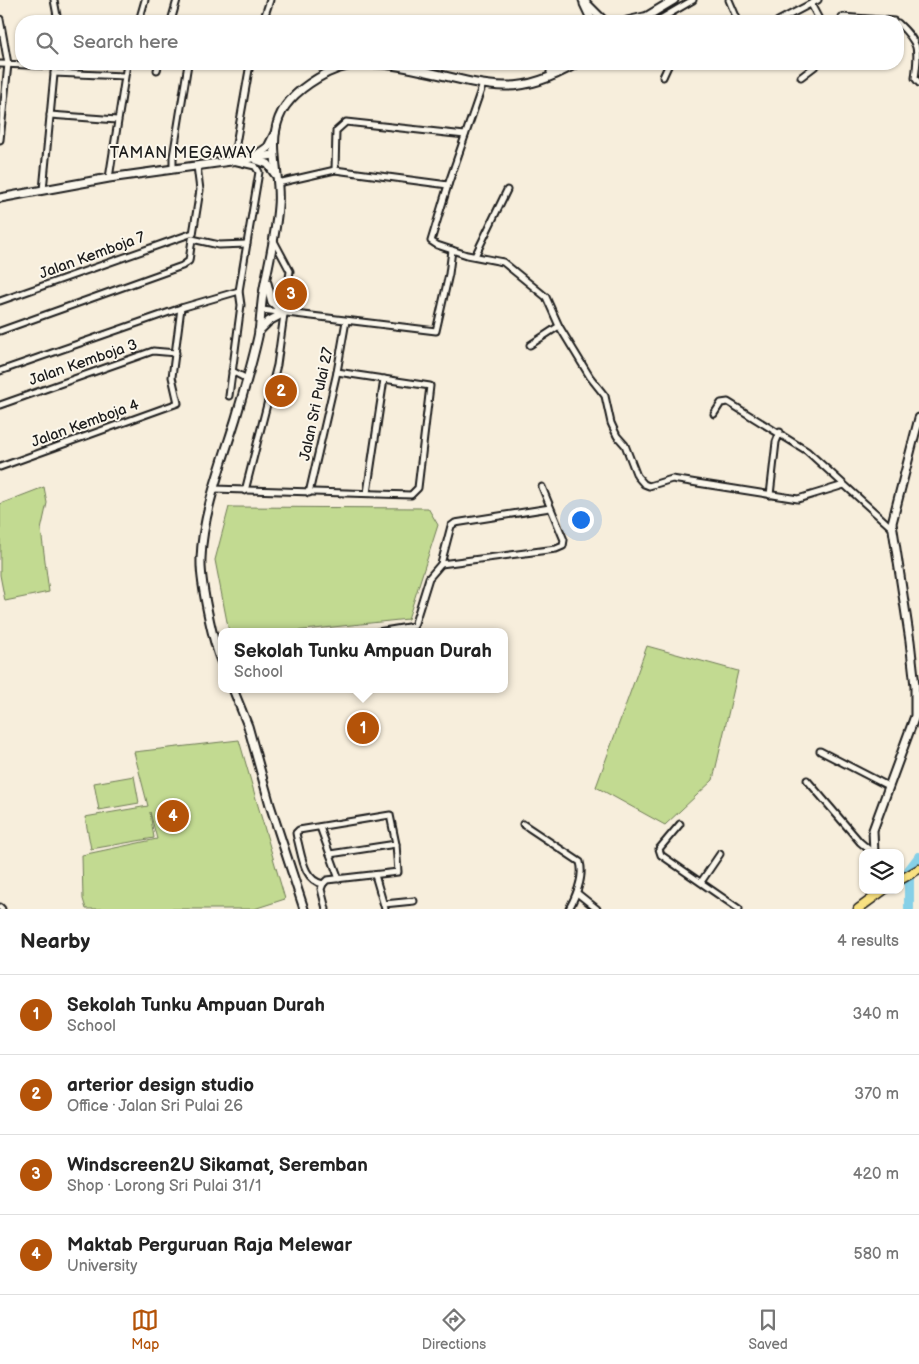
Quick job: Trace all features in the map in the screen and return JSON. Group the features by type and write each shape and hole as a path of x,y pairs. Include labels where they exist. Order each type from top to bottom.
{"main road":[{"path":"582,0 585,15"},
{"path":"582,0 589,15"},
{"path":"582,0 598,15"},
{"path":"649,15 674,0"},
{"path":"218,647 200,560 214,490 247,379 259,331 279,203 274,155 276,132 279,118 286,105 298,92 312,81 337,70"},
{"path":"419,70 483,84 506,86 521,85 554,76 565,70"},
{"path":"521,85 553,70"},
{"path":"248,159 264,151 276,132"},
{"path":"0,198 109,178 274,155"},
{"path":"248,159 268,164 277,180"},
{"path":"259,331 269,321 284,313 272,302 266,279"},
{"path":"873,849 873,830 915,716 915,686 910,641 892,523 919,418"},
{"path":"235,693 248,726 270,805 304,909"},
{"path":"904,878 919,869"},
{"path":"858,909 879,894"}],"street":[{"path":"54,0 57,15"},
{"path":"141,15 145,0"},
{"path":"173,15 177,0"},
{"path":"265,15 270,0"},
{"path":"667,15 693,0"},
{"path":"728,0 735,15"},
{"path":"790,15 818,0"},
{"path":"811,4 817,15"},
{"path":"0,19 8,64 0,140"},
{"path":"904,28 915,38 919,61 915,78 919,83"},
{"path":"0,64 15,64"},
{"path":"43,190 54,70"},
{"path":"109,178 126,70"},
{"path":"173,169 173,157 187,70"},
{"path":"229,396 240,305 239,291 259,172 255,166 232,161 249,70"},
{"path":"663,77 666,70"},
{"path":"801,77 810,70"},
{"path":"54,73 124,76"},
{"path":"483,84 431,241 452,250 503,262 546,297 559,326 590,377 605,396 611,424 617,436 625,445 638,476 644,484 654,486 672,479 788,498 805,498 844,485"},
{"path":"50,115 117,120"},
{"path":"335,170 336,130 346,122 465,135"},
{"path":"0,330 182,266 189,261 200,190 198,166"},
{"path":"277,180 335,170 448,185"},
{"path":"476,256 507,190"},
{"name":"Jalan Kemboja 7","path":"0,301 193,233"},
{"path":"192,239 220,245 247,244"},
{"path":"245,491 277,366 290,271 274,241"},
{"path":"262,310 436,331 449,274 452,250"},
{"path":"0,371 181,308 239,291"},
{"path":"176,353 181,308"},
{"name":"Jalan Sri Pulai 27","path":"309,493 337,372 346,320"},
{"path":"530,345 559,326"},
{"name":"Jalan Kemboja 3","path":"0,405 153,351 176,353"},
{"name":"Jalan Kemboja 4","path":"0,467 178,404 172,377 176,353"},
{"path":"232,371 247,379"},
{"path":"214,490 309,493 416,493 430,386 337,372"},
{"path":"367,493 384,379"},
{"path":"714,414 721,403 728,402 780,432 807,450 892,528"},
{"path":"770,495 776,442 780,432"},
{"path":"441,564 556,550 563,546 564,540 542,487"},
{"path":"402,628 414,626 430,578 441,564 451,526 455,523 550,508"},
{"path":"820,751 888,786"},
{"path":"807,780 860,842 868,849"},
{"path":"323,884 315,882 308,875 296,833 299,830 390,815 396,844 398,872 327,880 321,889 326,909"},
{"path":"523,824 580,862 581,868 577,893 569,909"},
{"path":"680,824 659,852 738,909"},
{"path":"320,827 339,879"},
{"path":"330,854 396,844"},
{"path":"700,882 720,854"},
{"path":"375,875 385,906 414,901"},
{"path":"577,893 597,909"}],"green space":[{"path":"44,487 47,503 41,530 49,592 5,601 0,575 0,504"},
{"path":"229,507 428,508 438,525 408,619 324,628 228,628 215,560"},
{"path":"647,646 738,671 713,780 665,825 596,787"},
{"path":"239,740 285,899 254,909 86,909 83,899 82,855 157,839 150,812 154,838 91,849 85,817 148,806 134,752"},
{"path":"134,776 139,803 99,810 94,783"}],"waterway":[{"path":"909,909 909,870 919,857"}],"place":[{"name":"Windscreen2U Sikamat, Seremban","path":"291,294"},
{"name":"arterior design studio","path":"281,391"},
{"name":"Sekolah Tunku Ampuan Durah","path":"363,728"},
{"name":"Maktab Perguruan Raja Melewar","path":"173,816"}],"district":[{"name":"TAMAN MEGAWAY","path":"183,152"}]}
